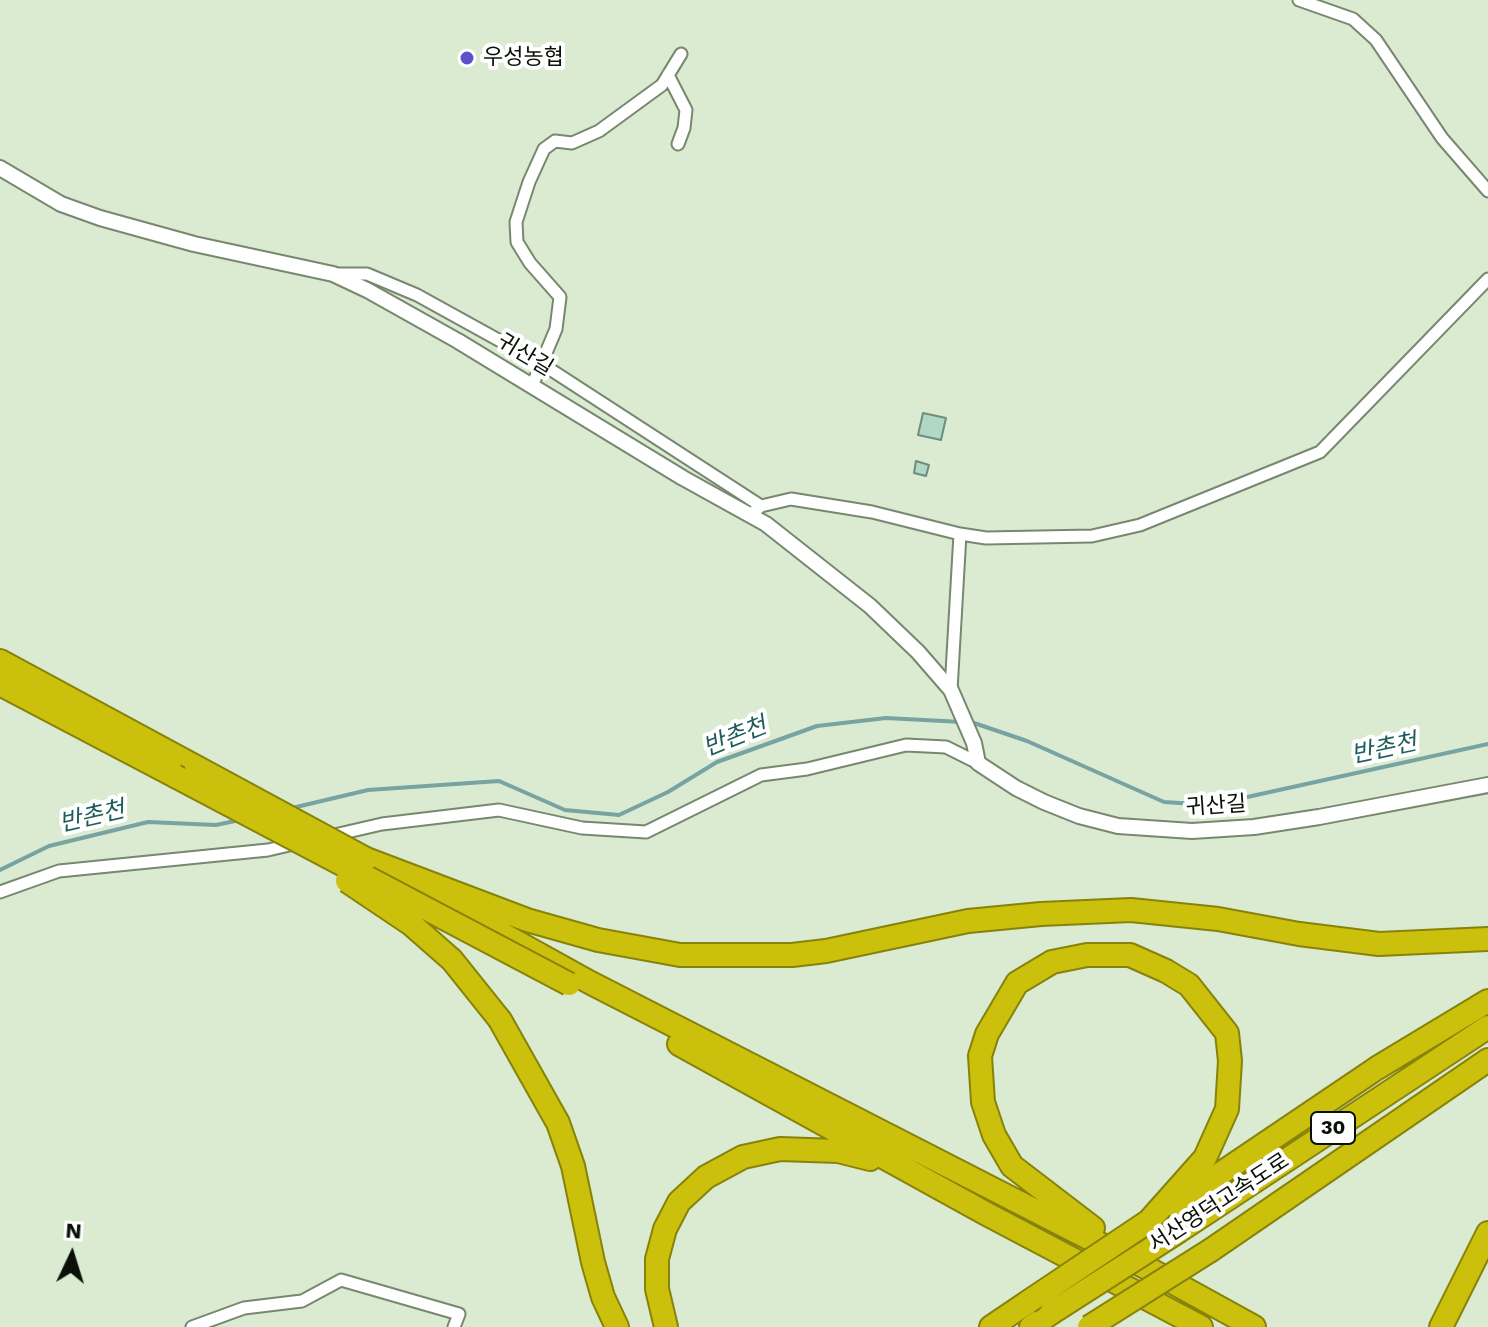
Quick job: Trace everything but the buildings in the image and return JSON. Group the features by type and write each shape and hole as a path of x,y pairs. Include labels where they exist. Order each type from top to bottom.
{"highway":[{"path":"0,661 366,859 985,1213"},
{"path":"0,684 229,805 1147,1268 1254,1327"},
{"path":"229,805 411,924 452,960 500,1020 558,1123 573,1166 603,1297 617,1327"},
{"path":"366,859 527,920 598,940 680,955 792,955 826,951 968,921 1131,910 1218,919 1379,944 1488,939"},
{"path":"1147,1268 1012,1166 994,1135 983,1102 980,1056 987,1034 1017,983 1052,962 1087,955 1130,955 1189,985 1227,1033 1230,1061 1227,1109 1205,1158 1149,1221"},
{"path":"991,1327 1377,1068 1488,1001"},
{"name":"서산영덕고속도로","path":"1031,1327 1488,1027"},
{"name":"서산영덕고속도로","path":"1089,1327 1211,1250 1488,1060"},
{"path":"666,1327 657,1289 657,1259 665,1229 679,1202 706,1177 743,1157 780,1149 838,1151 884,1163 1201,1327"},
{"path":"1441,1327 1488,1233"}],"street":[{"path":"1299,0 1353,19 1376,40 1442,138 1488,191"},
{"path":"532,386 556,329 560,297 530,263 517,242 516,222 529,182 544,149 555,141 572,143 599,131 662,85 681,54"},
{"path":"668,75 686,110 678,144"},
{"name":"귀산길","path":"0,168 61,204 100,218 194,244 333,274 445,333 532,386 756,511 766,524 870,606 918,652 954,697 974,743 978,763 1016,788 1055,807 1118,826 1192,831 1254,827 1488,785"},
{"path":"333,274 367,274 417,295 542,364 756,511 791,499 872,512 986,538 1092,536 1140,525 1320,452 1488,279"},
{"path":"954,697 960,534"},
{"path":"0,892 59,871 268,850 382,824 499,810 582,828 646,832 761,775 807,769 906,745 946,747 978,763"},
{"path":"192,1327 244,1308 302,1301 341,1280 459,1314 454,1327"}],"waterway":[{"name":"반촌천","path":"292,808 368,790 499,781 565,810 619,815 668,792 717,762 817,726 886,718 962,722"},
{"name":"반촌천","path":"971,722 1027,741 1164,802 1211,805 1488,744"},
{"name":"반촌천","path":"0,870 49,846 148,822 216,825 240,820"}],"place":[{"name":"우성농협","path":"467,58"}]}
